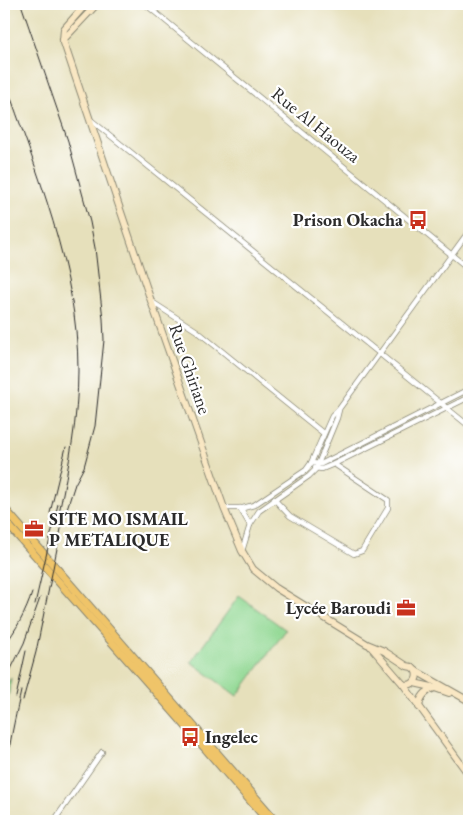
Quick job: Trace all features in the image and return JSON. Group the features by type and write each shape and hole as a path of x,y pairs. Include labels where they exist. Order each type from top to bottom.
{"main road":[{"path":"4,508 276,821"},
{"path":"4,520 268,821"}],"street":[{"path":"63,40 64,29 86,4"},
{"path":"63,40 97,4"},
{"name":"Rue Al Haouza","path":"145,4 469,269"},
{"name":"Rue Ghiriane","path":"63,40 151,301 224,508 242,551 253,569 276,588 371,647 398,677"},
{"path":"90,119 469,426"},
{"path":"224,508 240,508 254,505 302,473 310,465 332,416 469,231"},
{"path":"151,301 197,331 323,433"},
{"path":"317,467 440,402 469,389"},
{"path":"310,465 322,469 334,464 469,397"},
{"path":"242,551 250,525 259,511 309,476 317,467 339,409"},
{"path":"274,499 290,516 354,554 362,551 388,508 388,500 334,464"},
{"path":"240,508 250,525"},
{"name":"Rue Ghiriane","path":"371,647 384,650 407,666"},
{"path":"469,701 412,667 407,666 400,670 398,677 469,775"},
{"path":"416,671 417,676 413,683 417,704"},
{"path":"403,684 413,683 448,692 469,705"},
{"path":"417,704 428,691 435,688"},
{"path":"54,821 102,752"}],"green space":[{"path":"239,596 286,630 237,696 191,662"},
{"path":"11,678 4,726 4,687"}],"railway":[{"path":"21,4 68,141 90,222 95,248 104,340 95,426 84,467 75,484 62,524 36,652 23,700"},
{"path":"4,78 53,221 71,295 76,332 78,388 75,424 59,513"},
{"path":"50,513 66,447"},
{"path":"35,604 58,504"},
{"path":"4,646 20,621 32,593"},
{"path":"4,683 24,643 40,598"},
{"path":"16,697 26,651"},
{"path":"5,821 6,772 21,691"}],"place":[{"name":"Prison Okacha","path":"418,220"},
{"name":"SITE MO ISMAIL P METALIQUE","path":"34,529"},
{"name":"Lycée Baroudi","path":"406,608"},
{"name":"Ingelec","path":"190,737"}]}
